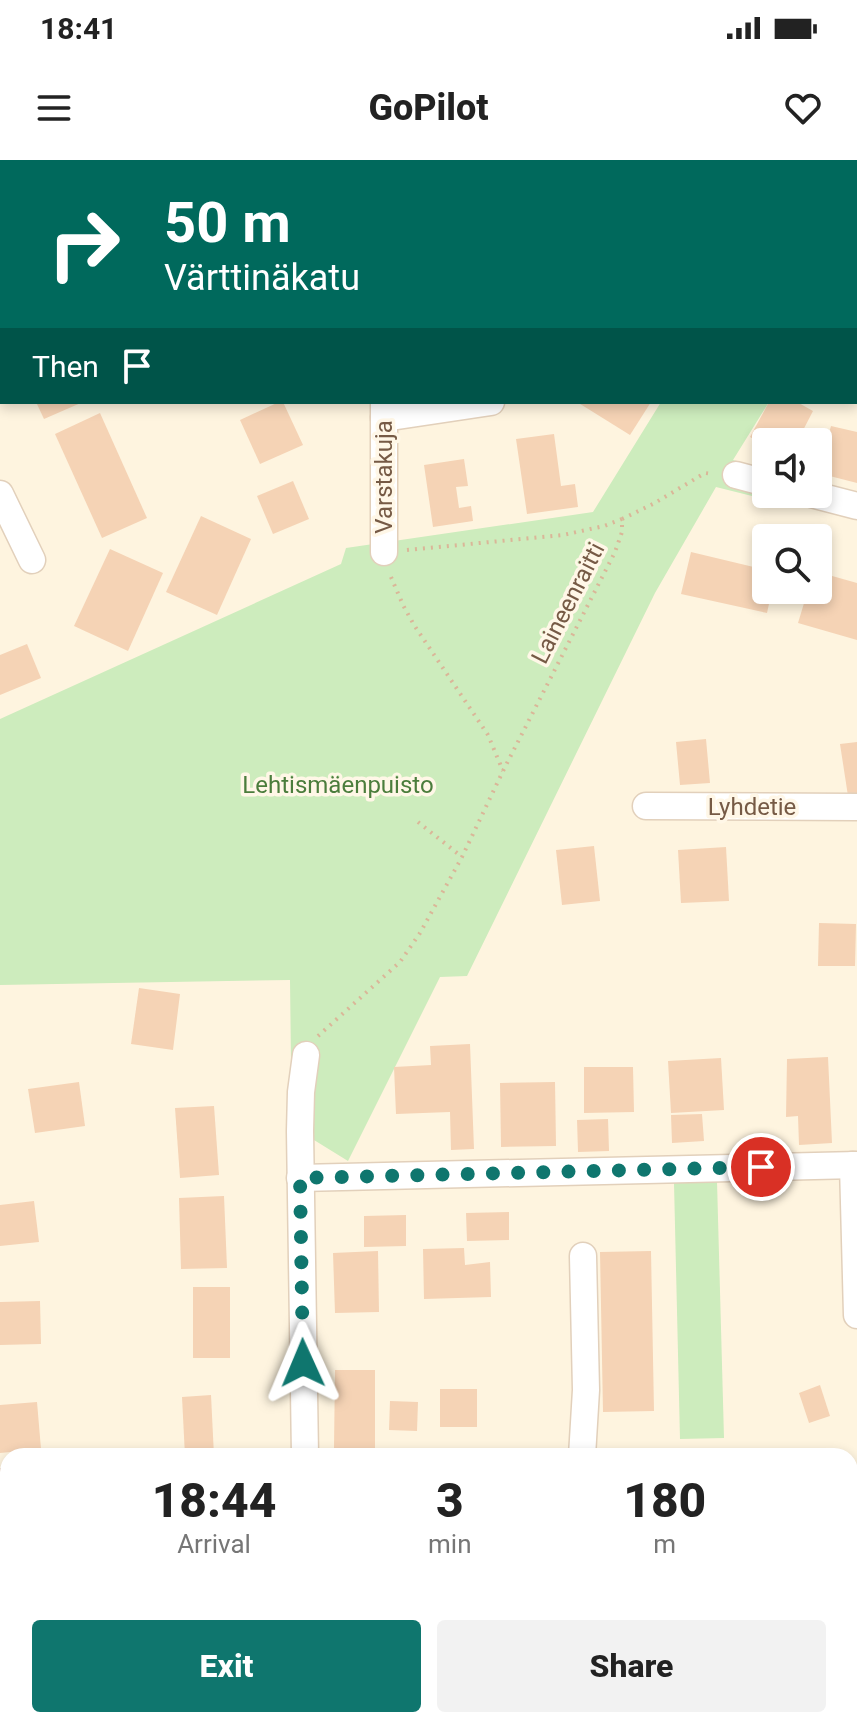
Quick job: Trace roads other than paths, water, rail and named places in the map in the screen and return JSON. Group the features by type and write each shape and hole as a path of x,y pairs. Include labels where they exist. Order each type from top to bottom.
{"street":[{"path":"384,410 464,404"},
{"name":"Varstakuja","path":"384,410 384,552"},
{"path":"736,475 752,479"},
{"path":"0,494 32,560"},
{"path":"832,499 857,506"},
{"name":"Lyhdetie","path":"646,806 857,807"},
{"path":"305,1448 300,1178 301,1092 306,1055"},
{"path":"300,1178 855,1165 857,1315"},
{"path":"582,1448 586,1390 583,1256"}],"park label":[{"name":"Lehtismäenpuisto","path":"338,785"}]}
